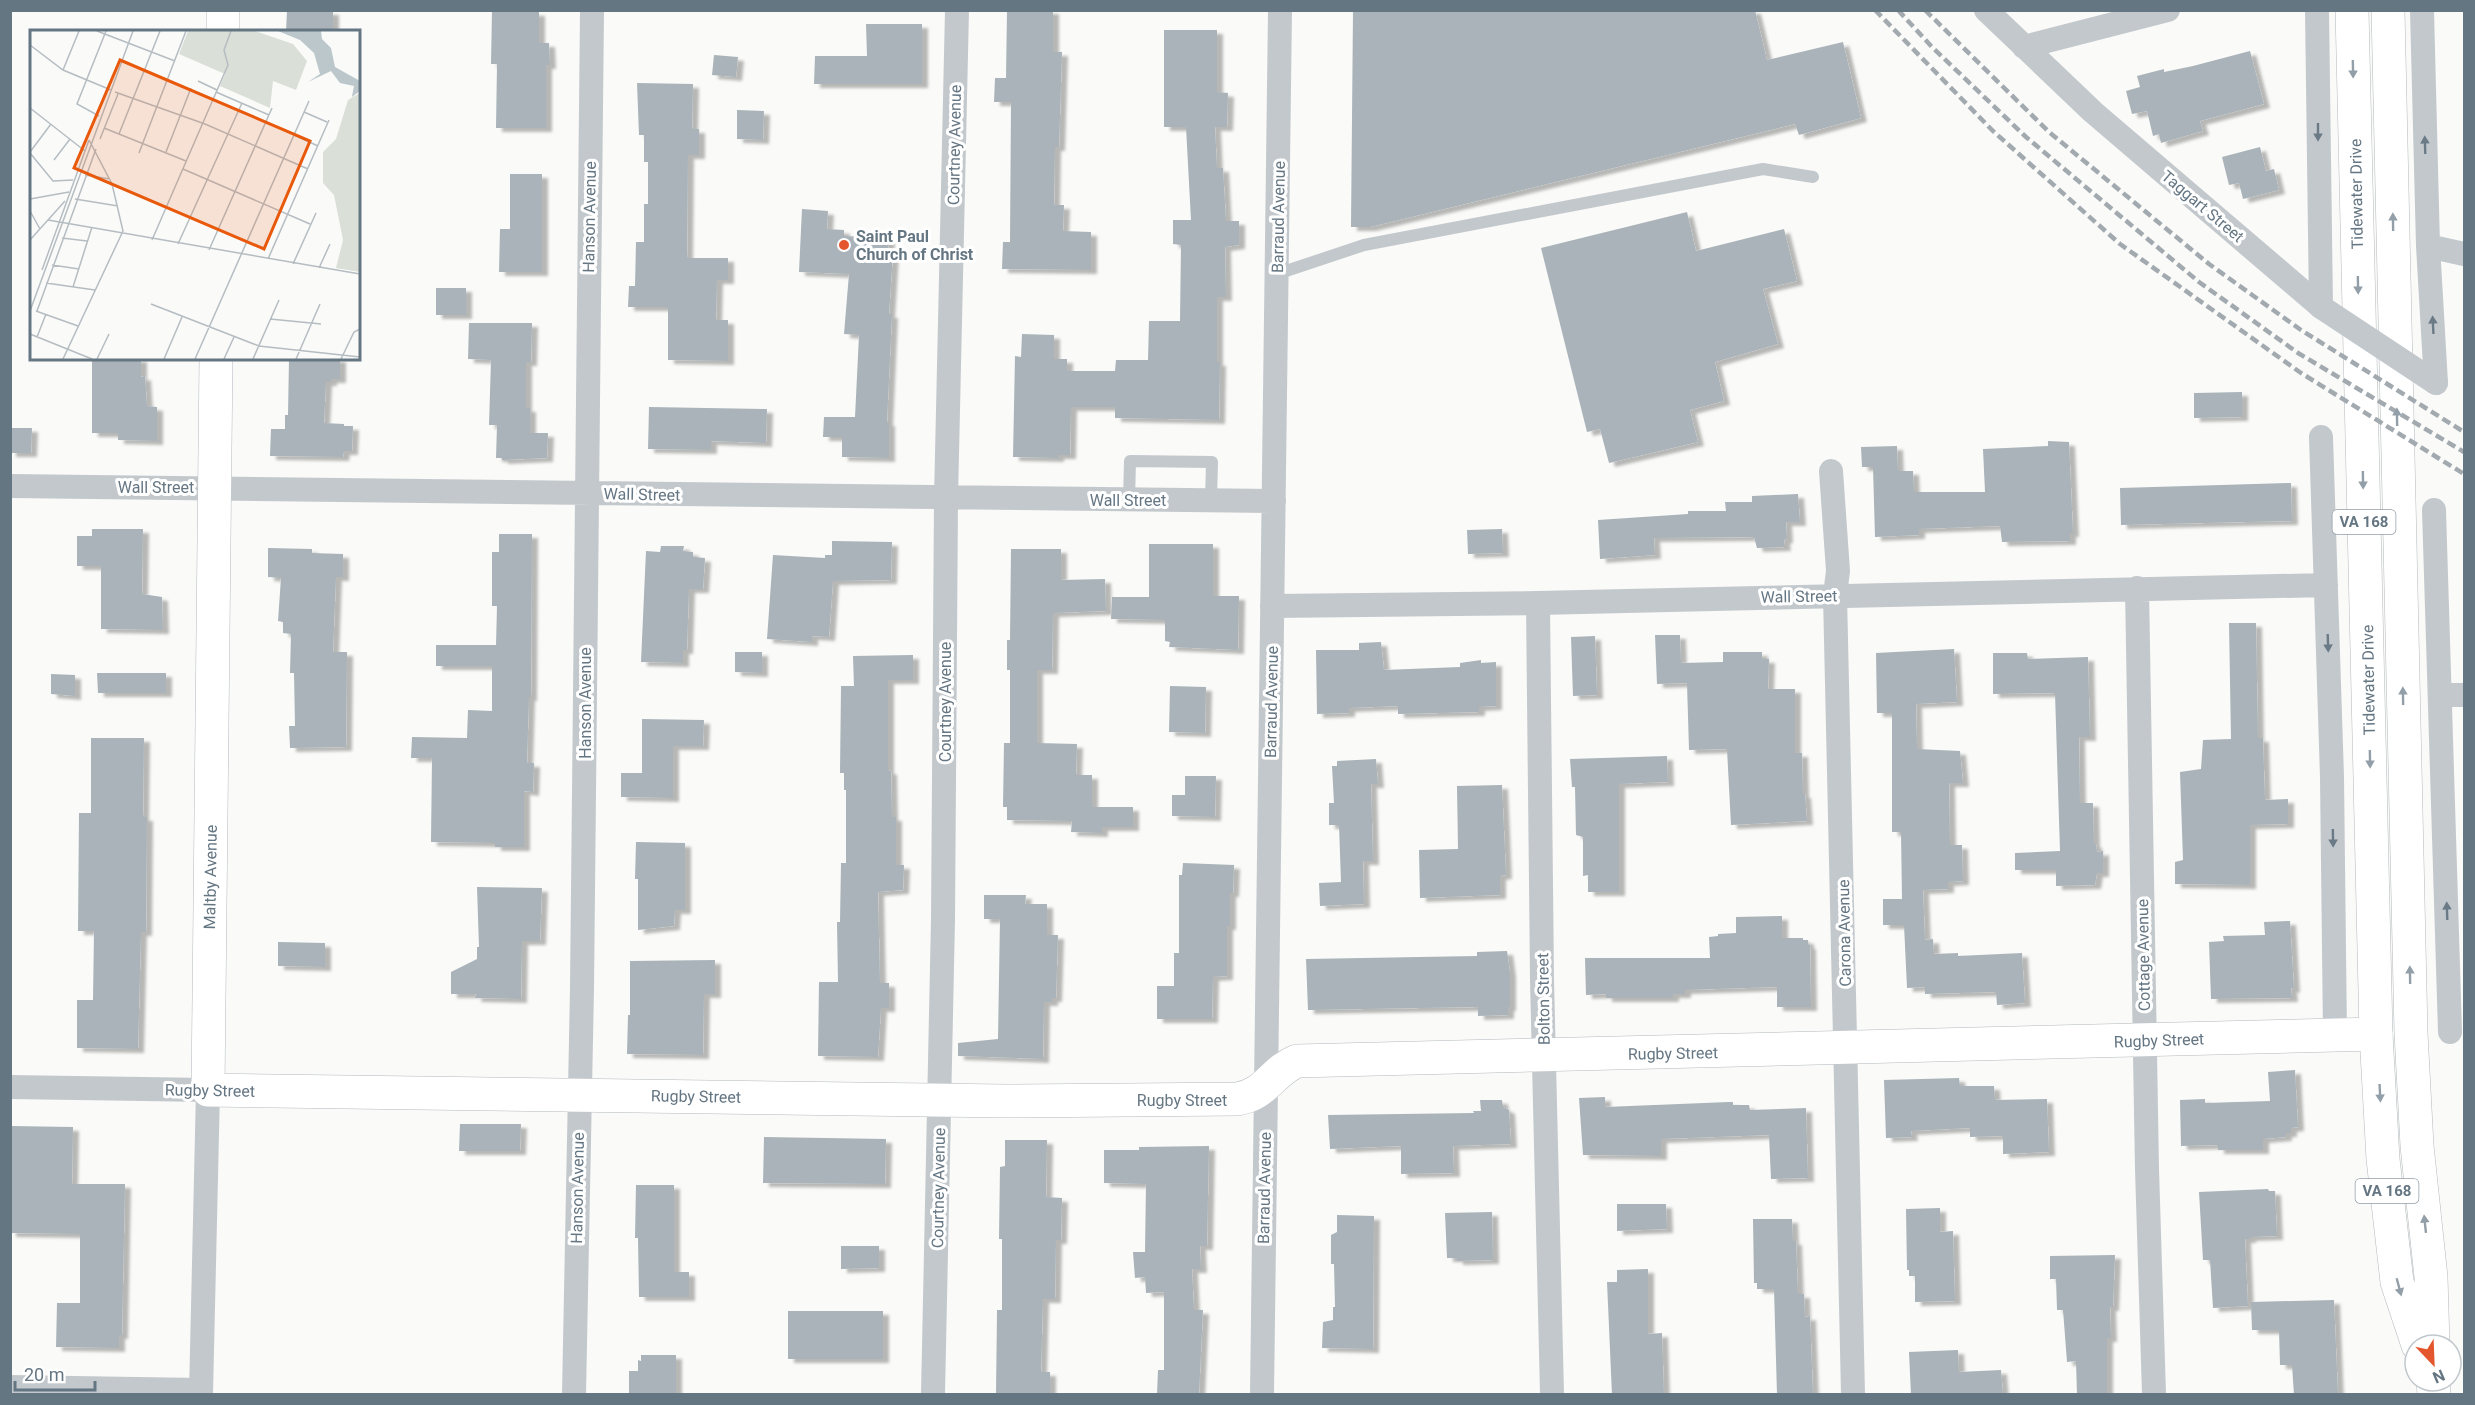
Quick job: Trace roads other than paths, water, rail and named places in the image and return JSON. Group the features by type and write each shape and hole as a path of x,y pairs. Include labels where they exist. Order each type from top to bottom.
{"main road":[{"path":"223,10 223,30"},
{"name":"Tidewater Drive","path":"2352,10 2376,1034 2384,1159 2397,1282 2414,1333"},
{"name":"VA 168","path":"2388,10 2411,1033 2417,1146 2431,1277 2433,1333"},
{"name":"Maltby Avenue","path":"208,1090 216,360"},
{"name":"Rugby Street","path":"208,1090 940,1100 1237,1099 1250,1096 1266,1087 1283,1067 1297,1061 2376,1034"}],"street":[{"name":"Hanson Avenue","path":"574,1395 582,988 592,10"},
{"name":"Courtney Avenue","path":"933,1395 940,1100 946,499 957,10"},
{"name":"Barraud Avenue","path":"1262,1395 1280,10"},
{"name":"Taggart Street","path":"1986,10 2093,112 2321,308 2436,383 2428,246"},
{"path":"2024,47 2168,10"},
{"path":"2317,10 2321,308"},
{"path":"2422,10 2428,246 2464,254"},
{"path":"2321,437 2332,777 2335,1035"},
{"name":"Carona Avenue","path":"1831,471 1838,571 1835,595 1853,1395"},
{"name":"Wall Street","path":"10,486 946,499 1274,501"},
{"path":"2411,1033 2457,1032 2440,695 2434,510"},
{"name":"Wall Street","path":"1272,606 1538,603 2326,585"},
{"name":"Cottage Avenue","path":"2137,588 2154,1395"},
{"name":"Bolton Street","path":"1538,603 1544,1056 1552,1395"},
{"path":"2440,695 2464,694"},
{"name":"Rugby Street","path":"10,1087 208,1090"},
{"name":"Maltby Avenue","path":"201,1392 208,1090"},
{"path":"10,1387 201,1392"}],"lane":[{"path":"1277,274 1364,245 1763,169 1813,177"},
{"path":"1129,500 1130,461 1212,462 1211,501"}],"railway":[{"path":"1875,10 1993,131 2120,244 2301,373 2464,474"},
{"path":"1898,10 1932,47 2026,137 2199,282 2298,353 2464,452"},
{"path":"1925,10 2049,132 2209,264 2301,330 2464,432"}],"place":[{"name":"Saint Paul Church of Christ","path":"844,245"}]}
